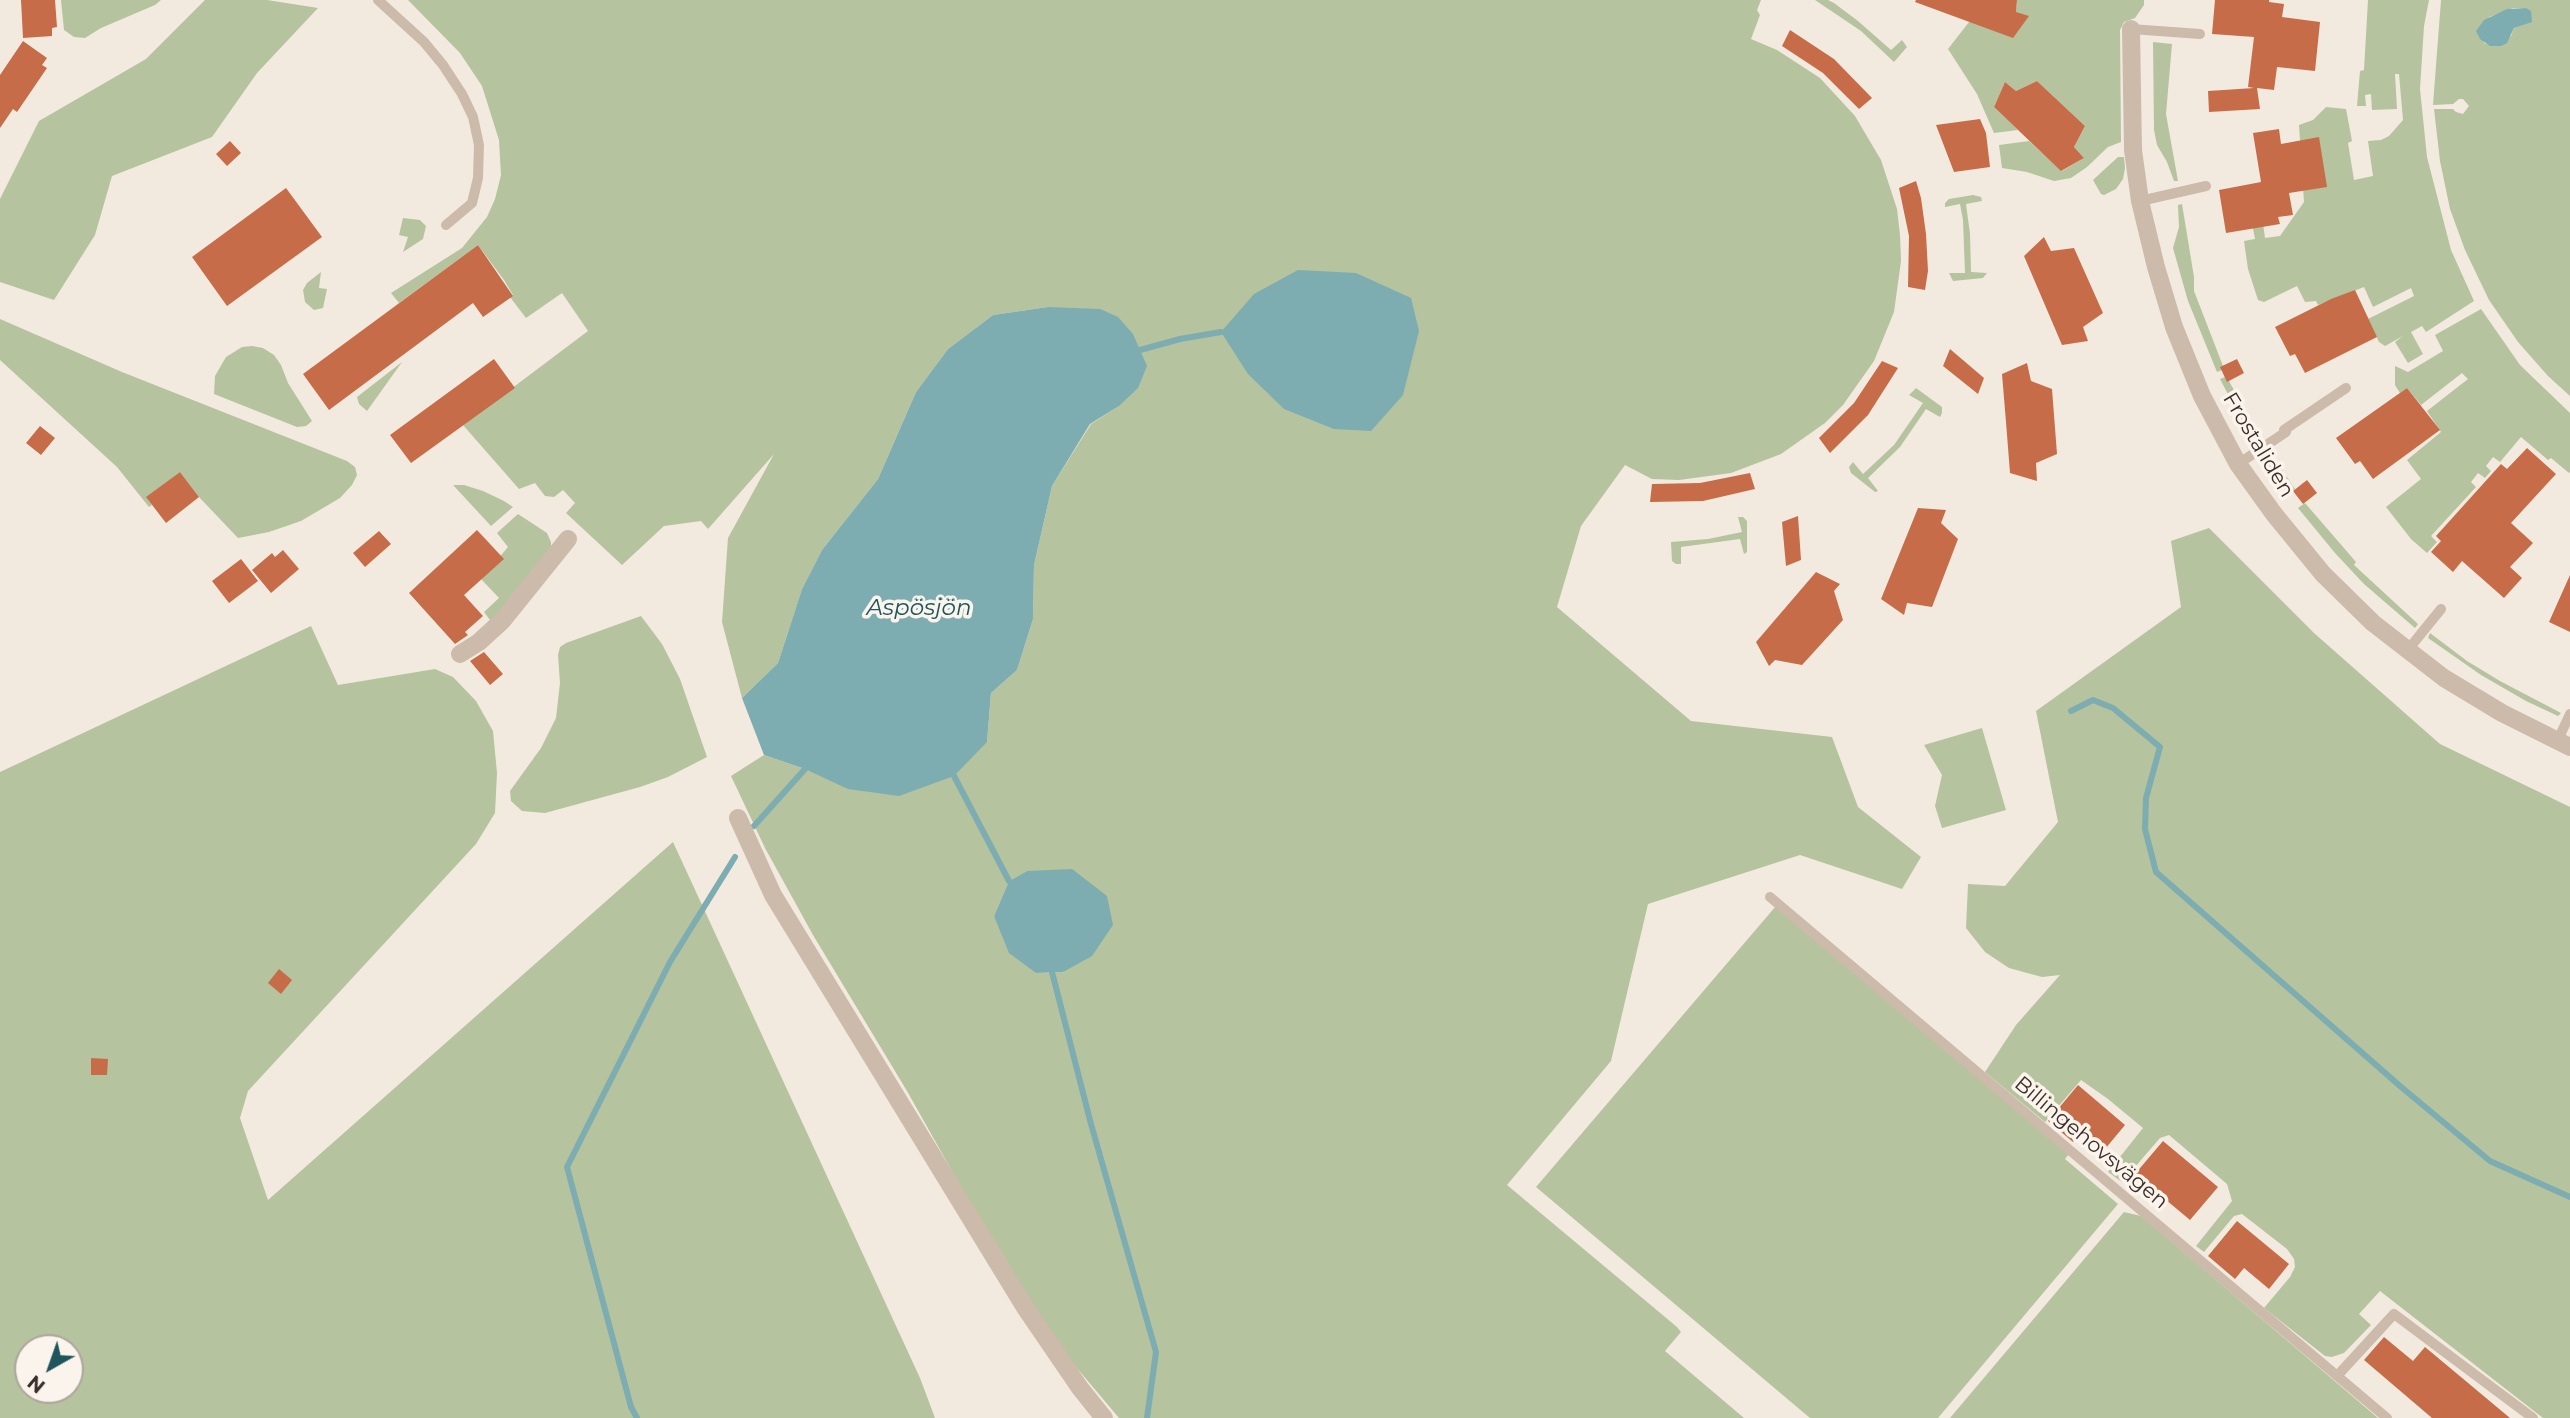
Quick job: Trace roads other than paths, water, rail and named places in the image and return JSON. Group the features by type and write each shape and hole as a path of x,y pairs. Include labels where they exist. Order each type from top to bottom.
{"street":[{"name":"Frostaliden","path":"2131,29 2133,150 2140,201 2174,327 2202,396 2238,464 2323,574 2407,651 2502,713 2564,744"},
{"path":"460,654 479,642 502,621 568,539"},
{"path":"738,818 773,895 1026,1309 1104,1418"}],"lane":[{"path":"378,0 437,57 473,117 480,145 478,178 472,203 446,225"},
{"path":"2131,29 2200,34"},
{"path":"2140,201 2206,186"},
{"path":"2238,464 2346,388"},
{"path":"2407,651 2441,609"},
{"path":"2564,744 2570,714"},
{"name":"Billingehovsvägen","path":"1770,897 2387,1418"},
{"path":"2337,1376 2394,1314 2533,1418"}],"water":[{"path":"2526,8 2531,11 2532,22 2514,28 2507,43 2490,46 2480,39 2476,31 2484,20 2507,9"},
{"path":"1298,270 1356,273 1411,298 1419,331 1403,395 1371,431 1334,429 1284,409 1248,374 1221,332 1254,294"},
{"name":"Aspösjön","path":"1048,307 1100,309 1118,317 1133,334 1147,366 1138,388 1119,406 1090,424 1052,486 1034,565 1033,619 1017,670 991,693 987,742 954,776 899,796 848,789 805,769 764,755 742,698 778,663 802,589 822,550 878,479 916,392 948,349 993,315"},
{"path":"1072,869 1107,896 1113,925 1092,956 1063,972 1036,973 1009,953 994,916 1009,881 1027,871"}],"waterway":[{"path":"1140,350 1221,332"},
{"path":"2071,711 2093,700 2113,708 2160,747 2146,798 2145,829 2156,872 2400,1086 2490,1161 2570,1197"},
{"path":"754,826 805,769"},
{"path":"954,776 1009,881"},
{"path":"637,1418 631,1407 567,1167 670,962 735,857"},
{"path":"1052,972 1091,1124 1156,1352 1147,1418"}]}
